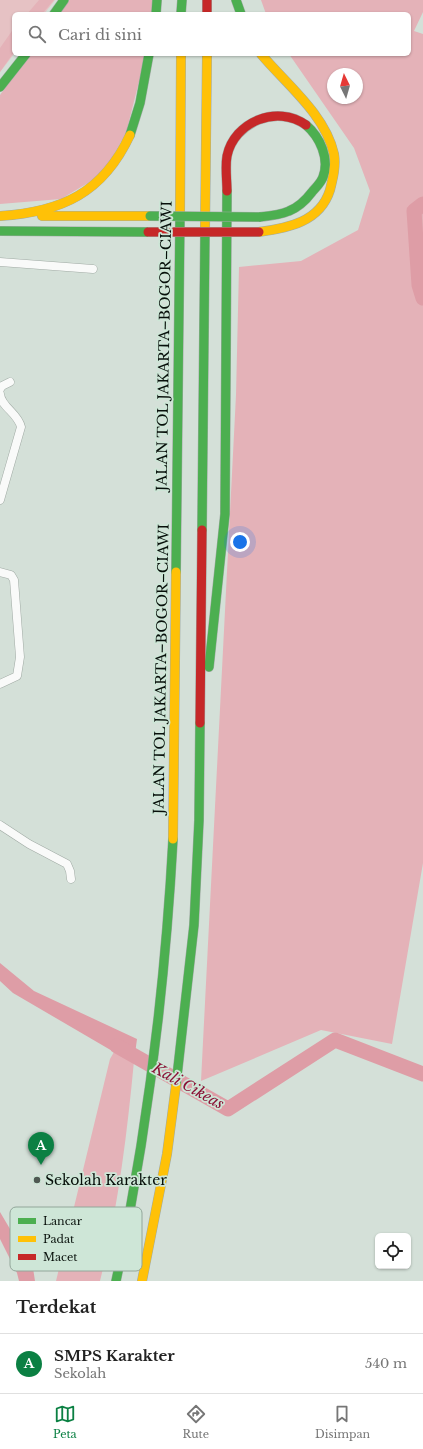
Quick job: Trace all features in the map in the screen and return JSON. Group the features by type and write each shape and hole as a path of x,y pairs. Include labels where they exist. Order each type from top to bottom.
{"main road":[{"path":"55,12 64,0"},
{"path":"156,12 157,0"},
{"path":"181,12 182,0"},
{"path":"207,0 207,12"},
{"path":"236,0 240,12"},
{"path":"0,87 24,56"},
{"path":"21,215 57,206 77,199 98,184 112,165 132,131 149,56"},
{"name":"JALAN TOL JAKARTA–BOGOR–CIAWI","path":"131,1207 143,1149 149,1108 162,1002 170,904 174,810 181,56"},
{"path":"142,1281 167,1154 185,1014 194,925 199,820 207,56"},
{"path":"0,231 259,232 296,226 309,218 324,204 333,184 336,166 334,148 325,128 276,74 262,56"},
{"path":"0,216 21,215 150,216 259,217 276,216 289,212 300,206 324,175 325,160 321,145 306,125 299,120 279,116 264,118 254,122 240,131 230,146 227,157 225,356 225,514 199,753"},
{"name":"JALAN TOL JAKARTA–BOGOR–CIAWI","path":"116,1281 118,1271"}],"street":[{"path":"0,262 93,269"},
{"path":"0,390 2,386 10,382"},
{"path":"0,394 2,401 20,420 21,427 0,500"},
{"path":"0,572 11,575 14,580 20,657 17,676 0,684"},
{"path":"0,825 29,844 67,864 71,879"}],"shaded area":[{"path":"0,0 55,0 46,12 12,12 12,56 0,72"},
{"path":"39,0 54,0 44,12 29,12"},
{"path":"67,0 154,0 154,12 59,12"},
{"path":"261,0 423,0 423,12 414,31 423,34 423,863 392,1044 321,1030 201,1081 236,395 239,267 301,261 358,230 370,191 354,148 290,56 411,56 411,12 265,12"},
{"path":"12,31 12,55 0,72 0,48"},
{"path":"29,56 145,56 126,133 103,174 61,199 0,204 0,95"},
{"name":"Kali Cikeas","path":"0,963 34,991 137,1039 134,1061 114,1052 13,993 0,981"},
{"path":"114,1052 134,1061 121,1171 115,1207 74,1207 110,1059"},
{"path":"0,1212 10,1229 10,1259 0,1239"},
{"path":"16,1271 33,1271 35,1281 19,1281"},
{"path":"58,1271 102,1271 100,1281 56,1281"}],"waterway":[{"name":"Kali Cikeas","path":"423,204 414,211 419,285 423,298"},
{"name":"Kali Cikeas","path":"117,1046 228,1109 335,1040 423,1074"}],"traffic: fast":[{"path":"55,12 64,0"},
{"path":"156,12 157,0"},
{"path":"181,12 182,0"},
{"path":"236,0 240,12"},
{"path":"0,87 24,56"},
{"path":"130,135 140,103 149,56"},
{"path":"259,217 289,211 302,203 320,183 325,170 324,156 316,136 306,125"},
{"path":"209,667 225,514 227,191"},
{"path":"150,216 259,217"},
{"path":"176,572 180,216"},
{"path":"202,530 205,230"},
{"path":"0,231 148,232"},
{"path":"176,1085 194,925 199,820 200,723"},
{"path":"130,1207 146,1116 160,1006 170,895 173,839"},
{"path":"116,1281 118,1271"}],"traffic: slow":[{"path":"180,216 181,56"},
{"path":"205,230 207,56"},
{"path":"259,232 302,222 319,210 330,190 335,163 334,154 329,139 314,113 304,100 263,56"},
{"path":"0,216 43,210 78,196 107,172 119,155 130,135"},
{"path":"42,216 150,216"},
{"path":"173,839 176,572"},
{"path":"142,1281 167,1154 176,1085"}],"traffic: jam":[{"path":"207,0 207,12"},
{"path":"227,191 227,156 231,144 238,134 247,126 258,120 282,116 295,119 306,125"},
{"path":"148,232 259,232"},
{"path":"200,723 202,530"}],"place":[{"name":"SMPS Karakter","path":"41,1165"},
{"name":"Sekolah Karakter","path":"37,1180"}]}
